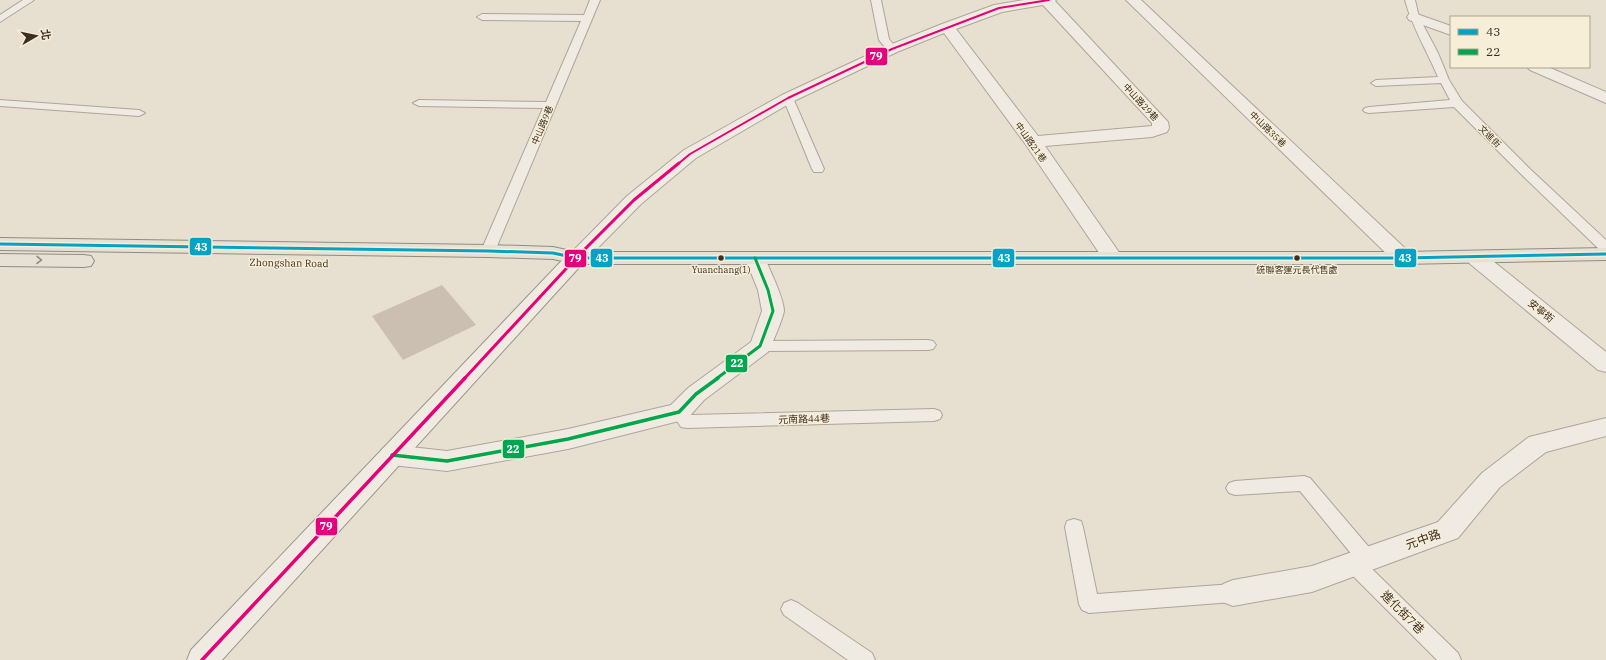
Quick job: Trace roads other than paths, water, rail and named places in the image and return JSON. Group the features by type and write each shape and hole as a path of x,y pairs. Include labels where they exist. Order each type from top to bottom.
{"main road":[{"name":"Zhongshan Road","path":"0,244 488,251 553,253 576,258 1476,258 1606,254"},
{"name":"Zhongshan Road","path":"0,260 547,266 576,258"}],"street":[{"path":"202,660 576,258 634,200 690,154 788,98 892,49 999,8 1028,2 1048,0"},
{"name":"中山路29巷","path":"1033,142 1152,132 1161,128 1160,122 1048,0"},
{"name":"中山路35巷","path":"1133,0 1403,258"},
{"path":"1414,17 1450,31"},
{"name":"中山路21巷","path":"947,27 1033,142 1113,258"},
{"path":"1537,68 1606,98"},
{"path":"392,455 447,461 568,439 679,412 696,394 760,346 773,312 768,290 755,258"},
{"name":"安寧街","path":"1476,258 1606,364"},
{"name":"元中路","path":"1233,593 1312,579 1448,530 1490,480 1538,444 1606,427"}],"lane":[{"path":"0,19 29,0"},
{"name":"中山路9巷","path":"488,251 595,0"},
{"path":"876,0 884,40 892,49"},
{"name":"文進街","path":"1410,0 1414,17 1433,53 1444,80 1457,103 1526,172 1606,248"},
{"path":"482,17 587,18"},
{"path":"1376,83 1444,80"},
{"path":"788,98 818,169"},
{"path":"0,103 139,112"},
{"path":"419,103 550,105"},
{"path":"1369,110 1457,103"},
{"path":"760,346 928,345"},
{"name":"元南路44巷","path":"679,412 687,422 934,415"},
{"name":"進化街7巷","path":"1235,488 1304,483 1361,562 1451,660"},
{"path":"1074,527 1089,604 1233,593"},
{"path":"791,609 865,660"}],"place":[{"name":"Yuanchang(1)","path":"721,258"},
{"name":"統聯客運元長代售處","path":"1297,258"}]}
